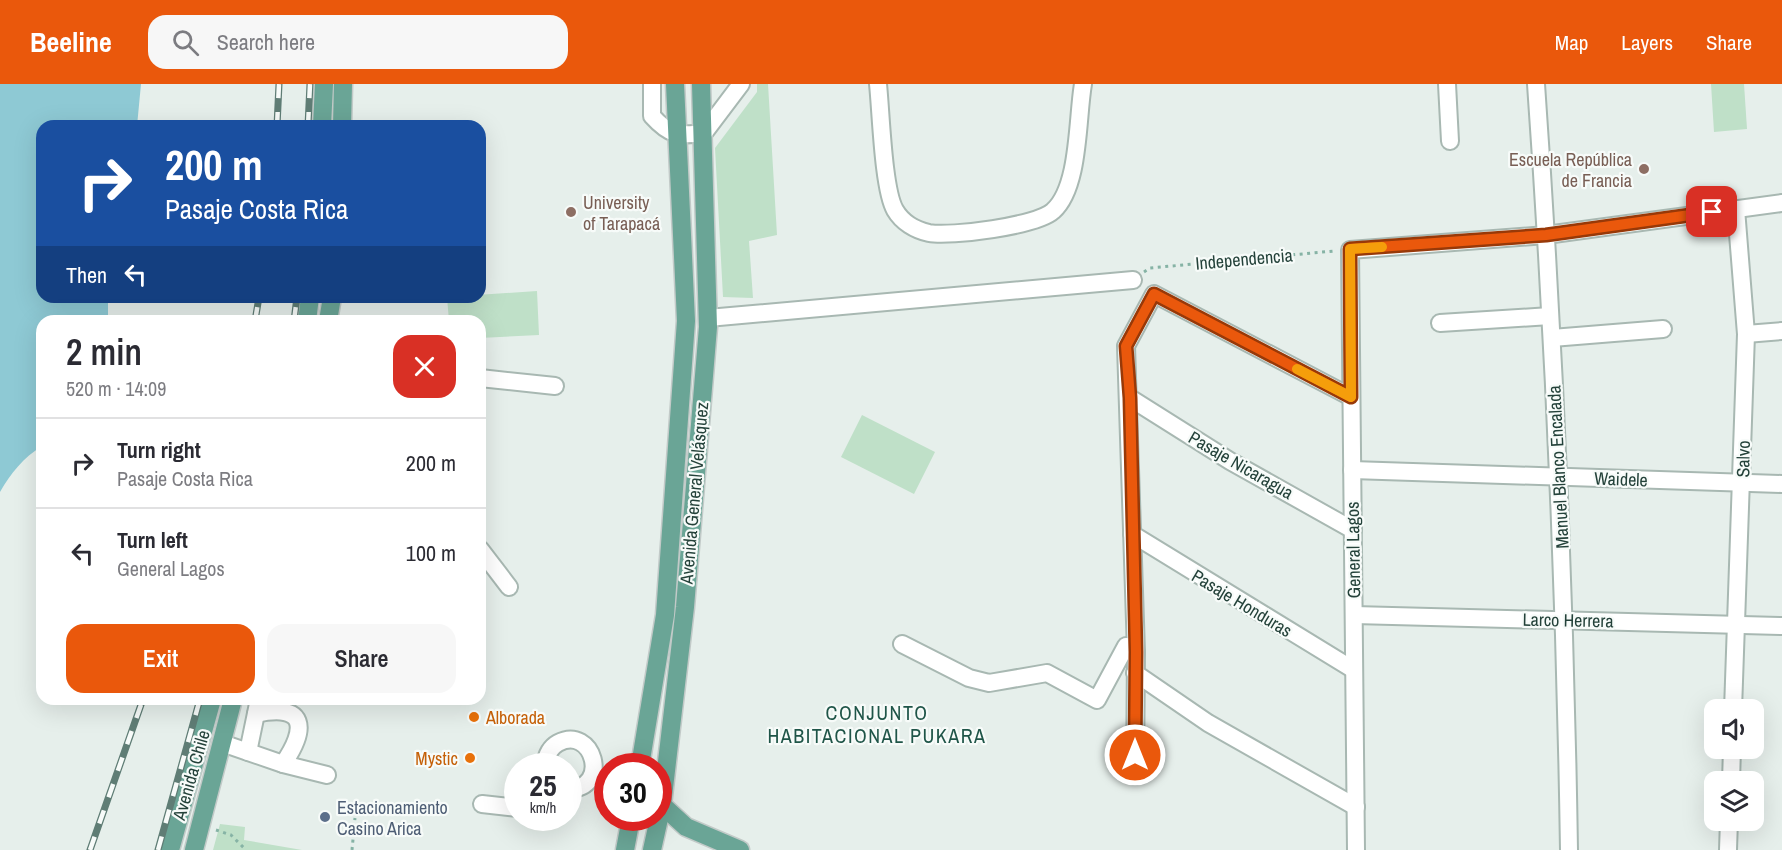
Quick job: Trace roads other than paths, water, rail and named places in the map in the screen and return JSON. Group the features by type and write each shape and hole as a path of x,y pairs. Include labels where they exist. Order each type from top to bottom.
{"main road":[{"path":"322,120 324,84"},
{"path":"342,120 343,84"},
{"name":"Avenida General Velásquez","path":"642,753 665,615 686,321 675,84"},
{"name":"Avenida General Velásquez","path":"668,753 685,607 708,318 701,84"},
{"name":"Avenida Chile","path":"170,850 210,705"},
{"name":"Avenida Chile","path":"194,850 232,705"},
{"path":"190,775 213,780"},
{"path":"672,814 686,826 740,850"},
{"path":"625,850 629,831"},
{"name":"Avenida General Velásquez","path":"652,850 656,831"}],"street":[{"path":"652,84 652,116 661,126 678,136 704,133 741,84"},
{"path":"878,84 888,180 894,208 900,217 914,227 938,234 1018,225 1053,211 1065,190 1074,165 1083,84"},
{"path":"1447,84 1450,141"},
{"name":"Manuel Blanco Encalada","path":"1536,84 1552,338 1565,620 1569,850"},
{"path":"1546,235 1782,203"},
{"name":"Salvo","path":"1734,699 1746,334 1736,209"},
{"name":"General Lagos","path":"1356,850 1350,249 1546,235"},
{"path":"708,318 1133,280"},
{"path":"1135,776 1136,652 1130,398 1126,346 1154,294 1351,397"},
{"path":"1440,322 1550,316"},
{"path":"1552,338 1663,329"},
{"path":"1746,334 1782,331"},
{"path":"486,379 555,386"},
{"name":"Pasaje Nicaragua","path":"1130,398 1230,461 1353,530"},
{"name":"Waidele","path":"1352,470 1782,484"},
{"name":"Pasaje Honduras","path":"1132,534 1354,670"},
{"path":"486,557 509,587"},
{"name":"Larco Herrera","path":"1353,615 1782,626"},
{"path":"902,644 969,678 989,682 1047,674 1097,700 1126,646 1136,652"},
{"path":"1135,673 1208,723 1356,807"},
{"path":"248,752 257,706 285,711 299,725 296,744 283,764"},
{"path":"549,753 563,741 572,740 586,746 594,758"},
{"path":"222,743 283,764 327,775"},
{"path":"582,786 594,776"},
{"path":"482,804 504,806"},
{"path":"1728,850 1729,831"}],"water":[{"path":"0,84 141,84 138,120 36,120 36,303 108,303 108,315 36,315 36,451 18,466 0,492"}],"railway":[{"path":"277,120 279,84"},
{"path":"308,120 310,84"},
{"path":"256,315 258,303"},
{"path":"295,315 296,303"},
{"path":"90,850 141,705"},
{"path":"158,850 198,705"}],"place":[{"name":"Escuela República de Francia","path":"1644,169"},
{"name":"University of Tarapacá","path":"571,212"},
{"name":"Alborada","path":"474,717"},
{"name":"Mystic","path":"470,758"},
{"name":"Estacionamiento Casino Arica","path":"325,817"}],"district":[{"name":"CONJUNTO HABITACIONAL PUKARA","path":"877,724"}]}
